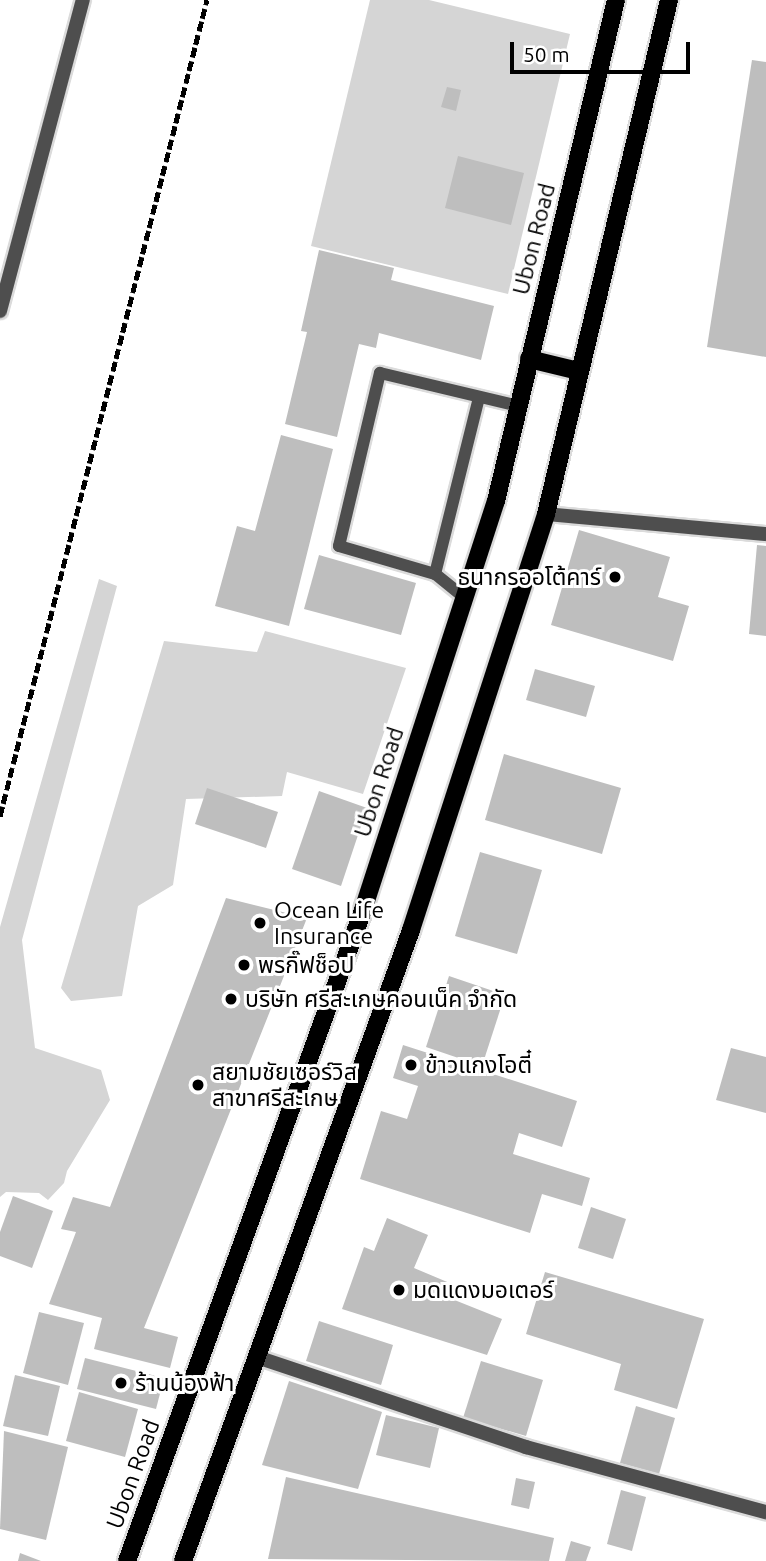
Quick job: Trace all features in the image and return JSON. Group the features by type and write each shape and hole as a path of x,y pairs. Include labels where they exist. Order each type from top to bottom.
{"main road":[{"name":"Ubon Road","path":"127,1561 373,882 496,501 616,0"},
{"path":"183,1561 421,899 546,514 669,0"},
{"path":"529,359 579,372"}],"street":[{"path":"0,311 83,0"},
{"path":"546,514 766,534"},
{"path":"257,1357 526,1447 766,1512"}],"lane":[{"path":"465,598 435,574 339,546 380,373 518,405"},
{"path":"435,574 479,397"}],"shaded area":[{"path":"370,0 429,0 570,34 508,294 311,246"},
{"path":"99,579 117,586 22,940 35,1048 101,1070 110,1100 67,1171 64,1183 48,1200 39,1193 6,1192 0,1197 0,927"},
{"path":"265,631 406,668 363,794 287,772 282,796 186,799 173,885 138,906 122,996 71,1001 61,988 164,641 257,652"}],"building":[{"path":"752,60 766,62 766,357 707,347"},
{"path":"447,87 461,90 456,111 441,107"},
{"path":"458,156 524,173 511,225 445,208"},
{"path":"319,250 394,268 391,280 494,306 481,360 379,333 376,348 359,344 337,437 285,424 307,332 301,331"},
{"path":"281,435 333,449 289,626 215,606 237,526 255,531"},
{"name":"ธนากรออโต้คาร์","path":"579,530 670,557 658,597 689,606 673,661 551,625"},
{"path":"757,545 766,546 766,636 749,634"},
{"path":"319,555 416,583 401,635 304,609"},
{"path":"535,669 595,686 586,717 526,700"},
{"path":"504,754 621,788 602,854 485,820"},
{"path":"207,788 278,812 266,848 195,824"},
{"path":"319,791 367,808 341,886 292,869"},
{"path":"480,852 542,870 517,954 455,936"},
{"path":"226,898 307,918 144,1328 178,1337 170,1368 94,1349 102,1318 49,1304 76,1232 61,1229 73,1197 110,1207"},
{"path":"449,976 505,995 482,1066 426,1047"},
{"path":"403,1045 577,1101 562,1147 519,1133 513,1154 590,1178 582,1206 542,1194 530,1233 360,1179 381,1111 407,1119 418,1086 393,1078"},
{"path":"731,1048 766,1057 766,1113 716,1100"},
{"path":"13,1196 53,1211 32,1268 0,1256 0,1232"},
{"path":"591,1207 626,1219 613,1259 578,1248"},
{"name":"มดแดงมอเตอร์","path":"387,1218 428,1235 414,1268 452,1284 447,1297 502,1319 487,1355 342,1309 364,1247 374,1251"},
{"path":"545,1272 704,1319 677,1409 614,1390 621,1364 526,1334"},
{"path":"39,1312 84,1323 68,1385 23,1373"},
{"path":"319,1321 393,1345 381,1385 306,1361"},
{"name":"ร้านน้องฟ้า","path":"85,1358 164,1378 156,1409 77,1389"},
{"path":"481,1361 543,1380 526,1436 463,1418"},
{"path":"15,1375 60,1386 48,1436 3,1426"},
{"path":"289,1381 382,1412 358,1489 262,1465"},
{"path":"79,1392 138,1409 125,1457 66,1441"},
{"path":"636,1406 675,1418 659,1474 620,1463"},
{"path":"386,1415 439,1428 430,1468 376,1455"},
{"path":"4,1431 68,1447 46,1540 0,1529"},
{"path":"286,1477 554,1538 549,1561 268,1559"},
{"path":"516,1478 535,1482 529,1509 511,1505"},
{"path":"621,1490 646,1497 632,1551 607,1544"},
{"path":"571,1541 591,1547 586,1561 565,1561"},
{"path":"20,1553 41,1561 18,1561"}],"railway":[{"path":"0,816 207,0"}],"place":[{"name":"ธนากรออโต้คาร์","path":"615,577"},
{"name":"Ocean Life Insurance","path":"260,923"},
{"name":"พรกิ๊ฟช็อป","path":"244,965"},
{"name":"บริษัท ศรีสะเกษคอนเน็ค จำกัด","path":"231,999"},
{"name":"ข้าวแกงโอตี๋","path":"411,1065"},
{"name":"สยามชัยเซอร์วิส สาขาศรีสะเกษ","path":"198,1085"},
{"name":"มดแดงมอเตอร์","path":"399,1290"},
{"name":"ร้านน้องฟ้า","path":"121,1383"}]}
